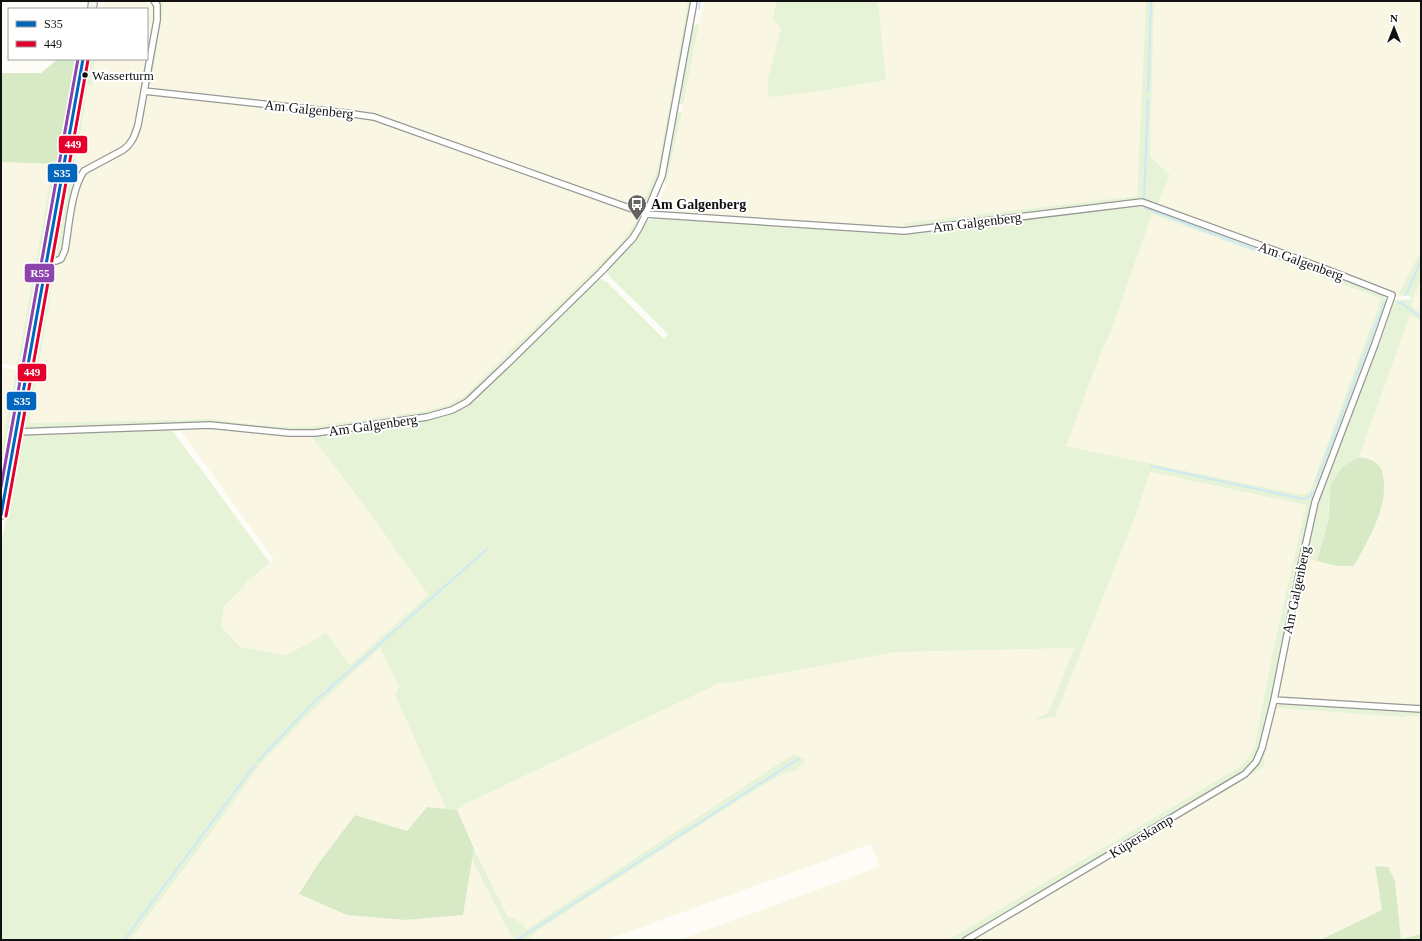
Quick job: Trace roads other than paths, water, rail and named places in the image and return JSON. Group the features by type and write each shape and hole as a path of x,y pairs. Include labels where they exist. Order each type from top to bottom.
{"main road":[{"path":"1,515 83,60"}],"street":[{"path":"47,260 56,261 61,259 76,188 84,171 123,150 129,146 133,140 138,125 157,20 157,5 154,1"},
{"name":"Am Galgenberg","path":"16,432 210,425 289,433 315,432 428,417 452,410 467,402 601,272 633,238 646,214 662,176 694,1"},
{"name":"Am Galgenberg","path":"144,91 346,113 374,118 646,214 904,231 1142,202 1392,295 1315,502 1274,700"},
{"path":"1274,700 1421,709"},
{"name":"Küperskamp","path":"966,940 1245,774 1256,762 1262,748 1274,700"}],"waterway":[{"path":"699,9 700,1"},
{"path":"1148,92 1151,1"},
{"path":"1144,198 1148,99"},
{"path":"1145,208 1216,235"},
{"path":"1219,236 1328,277"},
{"path":"1406,295 1421,260"},
{"path":"1398,303 1402,304 1403,302"},
{"path":"1316,482 1384,303"},
{"path":"1402,304 1421,317"},
{"path":"1151,466 1303,499 1310,497 1313,491"},
{"path":"258,761 313,703 487,549"},
{"path":"517,940 798,759"},
{"path":"124,940 254,766"}],"place":[{"name":"Wasserturm","path":"85,75"},
{"name":"Am Galgenberg","path":"637,221"}]}
